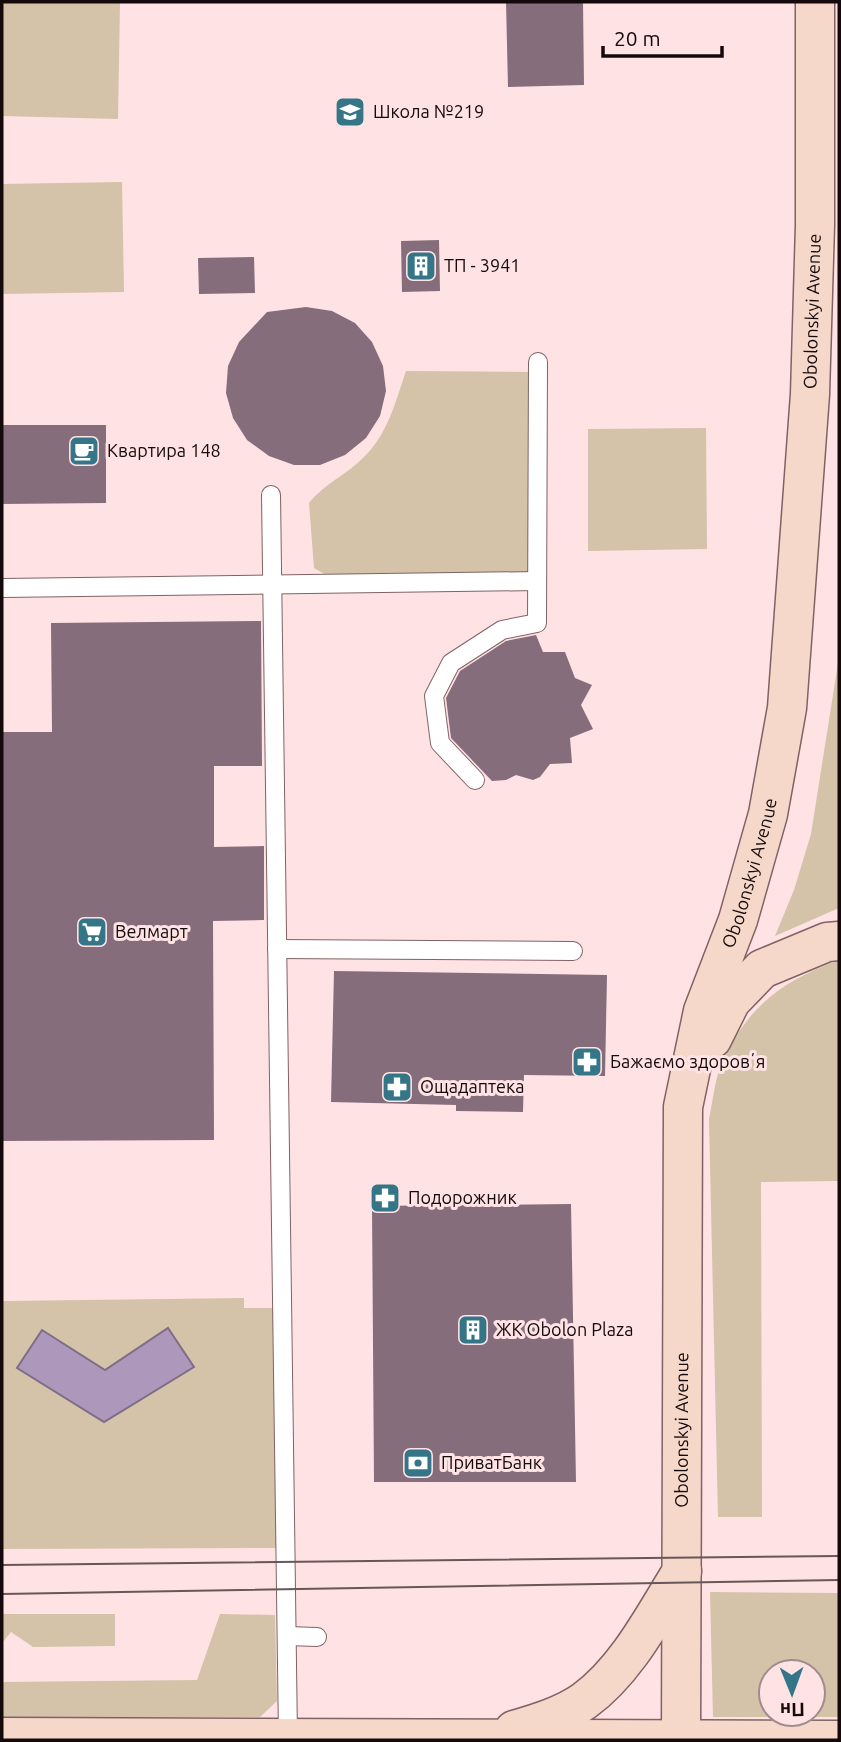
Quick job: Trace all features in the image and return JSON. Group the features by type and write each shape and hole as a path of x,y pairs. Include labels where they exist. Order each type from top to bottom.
{"main road":[{"name":"Obolonskyi Avenue","path":"681,1740 683,1107 703,1011 738,919 768,814 787,708 810,381 815,225 815,2"},
{"path":"683,1107 709,1044 731,1001 762,969 827,942 839,941"},
{"path":"484,1738 541,1722 584,1700 615,1669 639,1638 682,1571"},
{"path":"2,1737 839,1740"}],"lane":[{"path":"475,780 440,743 434,696 451,663 502,631 537,623 538,362"},
{"path":"271,495 288,1737"},
{"path":"2,587 537,581"},
{"path":"277,949 573,951"},
{"path":"287,1636 317,1637"}],"shaded area":[{"path":"2,2 120,2 118,119 2,116"},
{"path":"122,182 124,292 2,294 2,184"},
{"path":"406,371 533,372 532,576 328,576 314,568 309,503 372,449 390,418"},
{"path":"706,428 707,549 588,551 588,429"},
{"path":"839,657 839,908 775,936 794,890 811,834"},
{"path":"839,960 839,1181 761,1182 762,1517 718,1517 709,1119 716,1081 733,1040 757,1009 785,986"},
{"path":"244,1298 244,1308 273,1308 278,1548 2,1549 3,1301"},
{"path":"168,1328 194,1367 104,1422 17,1368 42,1330 105,1370"},
{"path":"710,1592 839,1593 839,1717 827,1717 827,1658 757,1658 757,1717 713,1717"},
{"path":"2,1614 115,1614 115,1646 33,1647 11,1632 2,1643"},
{"path":"220,1614 275,1615 277,1701 260,1717 2,1717 2,1682 197,1680"}],"building":[{"path":"506,2 583,2 584,85 508,87"},
{"name":"ТП - 3941","path":"439,240 440,291 402,292 401,241"},
{"path":"254,257 255,293 199,294 198,258"},
{"path":"306,307 332,311 355,323 372,342 383,366 386,391 380,416 366,438 345,455 320,465 294,465 269,456 247,440 233,418 226,393 228,366 239,342 267,312"},
{"path":"2,425 106,425 106,503 2,504"},
{"path":"261,621 262,766 214,766 214,847 264,846 264,920 213,921 214,1140 2,1141 2,732 52,732 51,623"},
{"path":"536,635 543,652 565,652 575,678 592,685 581,705 593,729 570,738 572,763 550,764 540,777 533,780 516,775 506,780 492,781 451,738 446,698 460,671 506,641"},
{"path":"334,971 607,975 605,1076 524,1075 523,1112 456,1111 456,1105 331,1102"},
{"name":"ЖК Obolon Plaza","path":"571,1204 576,1482 374,1482 372,1206"}],"tram line":[{"path":"2,1565 839,1556"},
{"path":"2,1594 839,1580"}],"place":[{"name":"Школа №219","path":"350,112"},
{"name":"ТП - 3941","path":"421,266"},
{"name":"Квартира 148","path":"84,451"},
{"name":"Велмарт","path":"92,932"},
{"name":"Бажаємо здоровʼя","path":"587,1062"},
{"name":"Ощадаптека","path":"397,1087"},
{"name":"Подорожник","path":"385,1198"},
{"name":"ЖК Obolon Plaza","path":"473,1330"},
{"name":"ПриватБанк","path":"418,1463"}]}
